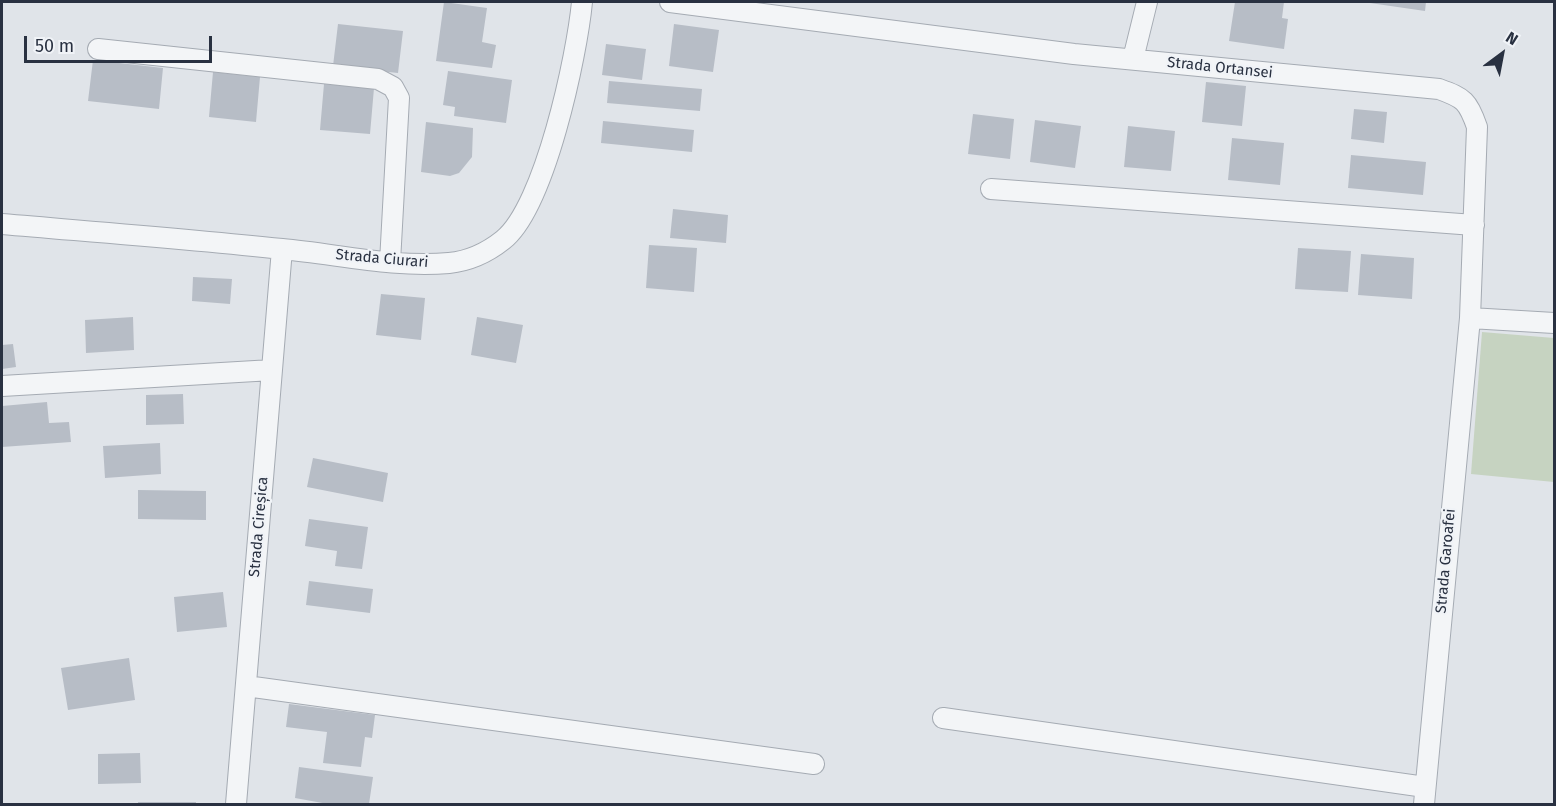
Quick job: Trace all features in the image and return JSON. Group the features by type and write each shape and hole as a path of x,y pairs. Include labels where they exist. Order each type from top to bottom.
{"street":[{"name":"Strada Ciurari","path":"2,224 282,249 390,262 434,264 471,259 505,239 520,220 539,180 552,141 579,27 582,2"},
{"name":"Strada Ortansei","path":"670,2 1134,59 1439,89 1462,97 1472,111 1477,127 1470,318"},
{"path":"1134,59 1147,2"},
{"path":"98,50 378,79 393,87 399,98 390,262"},
{"path":"991,189 1474,225"},
{"name":"Strada Cireșica","path":"236,804 282,249"},
{"path":"1470,318 1554,323"},
{"name":"Strada Garoafei","path":"1424,796 1470,318"},
{"path":"2,386 272,370"},
{"path":"246,686 814,764"},
{"path":"943,718 1424,796"}],"green space":[{"path":"1482,332 1554,338 1554,482 1471,474"}],"building":[{"path":"444,2 487,8 482,42 496,45 492,68 436,61"},
{"path":"1235,2 1284,2 1282,18 1288,19 1284,49 1229,41"},
{"path":"1363,2 1426,2 1425,11"},
{"path":"338,24 403,31 398,73 333,66"},
{"path":"674,24 719,30 713,72 669,66"},
{"path":"606,44 646,49 642,80 602,75"},
{"path":"93,60 163,68 159,109 88,101"},
{"path":"448,71 512,80 506,123 454,116 455,107 443,105"},
{"path":"213,72 260,77 256,122 209,117"},
{"path":"609,81 702,89 700,111 607,103"},
{"path":"1206,82 1246,86 1242,126 1202,122"},
{"path":"324,84 374,88 370,134 320,130"},
{"path":"1354,109 1387,112 1384,143 1351,139"},
{"path":"973,114 1014,119 1010,159 968,154"},
{"path":"1035,120 1081,126 1075,168 1030,162"},
{"path":"603,121 694,130 692,152 601,143"},
{"path":"426,122 473,128 472,157 459,173 450,176 421,172"},
{"path":"1128,126 1175,131 1171,171 1124,167"},
{"path":"1232,138 1284,143 1280,185 1228,180"},
{"path":"1351,155 1426,162 1423,195 1348,188"},
{"path":"673,209 728,215 726,243 670,238"},
{"path":"649,245 697,248 694,292 646,288"},
{"path":"1298,248 1351,251 1348,292 1295,289"},
{"path":"1361,254 1414,258 1412,299 1358,295"},
{"path":"193,277 232,279 230,304 192,301"},
{"path":"381,294 425,298 421,340 376,335"},
{"path":"133,317 134,350 86,353 85,320"},
{"path":"477,317 523,325 516,363 471,355"},
{"path":"13,344 16,367 2,369 2,345"},
{"path":"183,394 184,424 146,425 146,395"},
{"path":"47,402 49,423 69,422 71,442 2,447 2,406"},
{"path":"160,443 161,474 105,478 103,446"},
{"path":"313,458 388,473 383,502 307,487"},
{"path":"138,490 206,491 206,520 138,519"},
{"path":"309,519 368,527 362,569 335,566 337,551 305,546"},
{"path":"309,581 373,589 370,613 306,605"},
{"path":"223,592 227,627 177,632 174,597"},
{"path":"129,658 135,700 68,710 61,668"},
{"path":"289,704 375,715 372,738 365,737 361,767 323,763 327,732 286,727"},
{"path":"140,753 141,783 98,784 98,754"},
{"path":"299,767 373,777 369,804 328,804 295,798"},
{"path":"138,802 196,802 196,804 138,804"}]}
